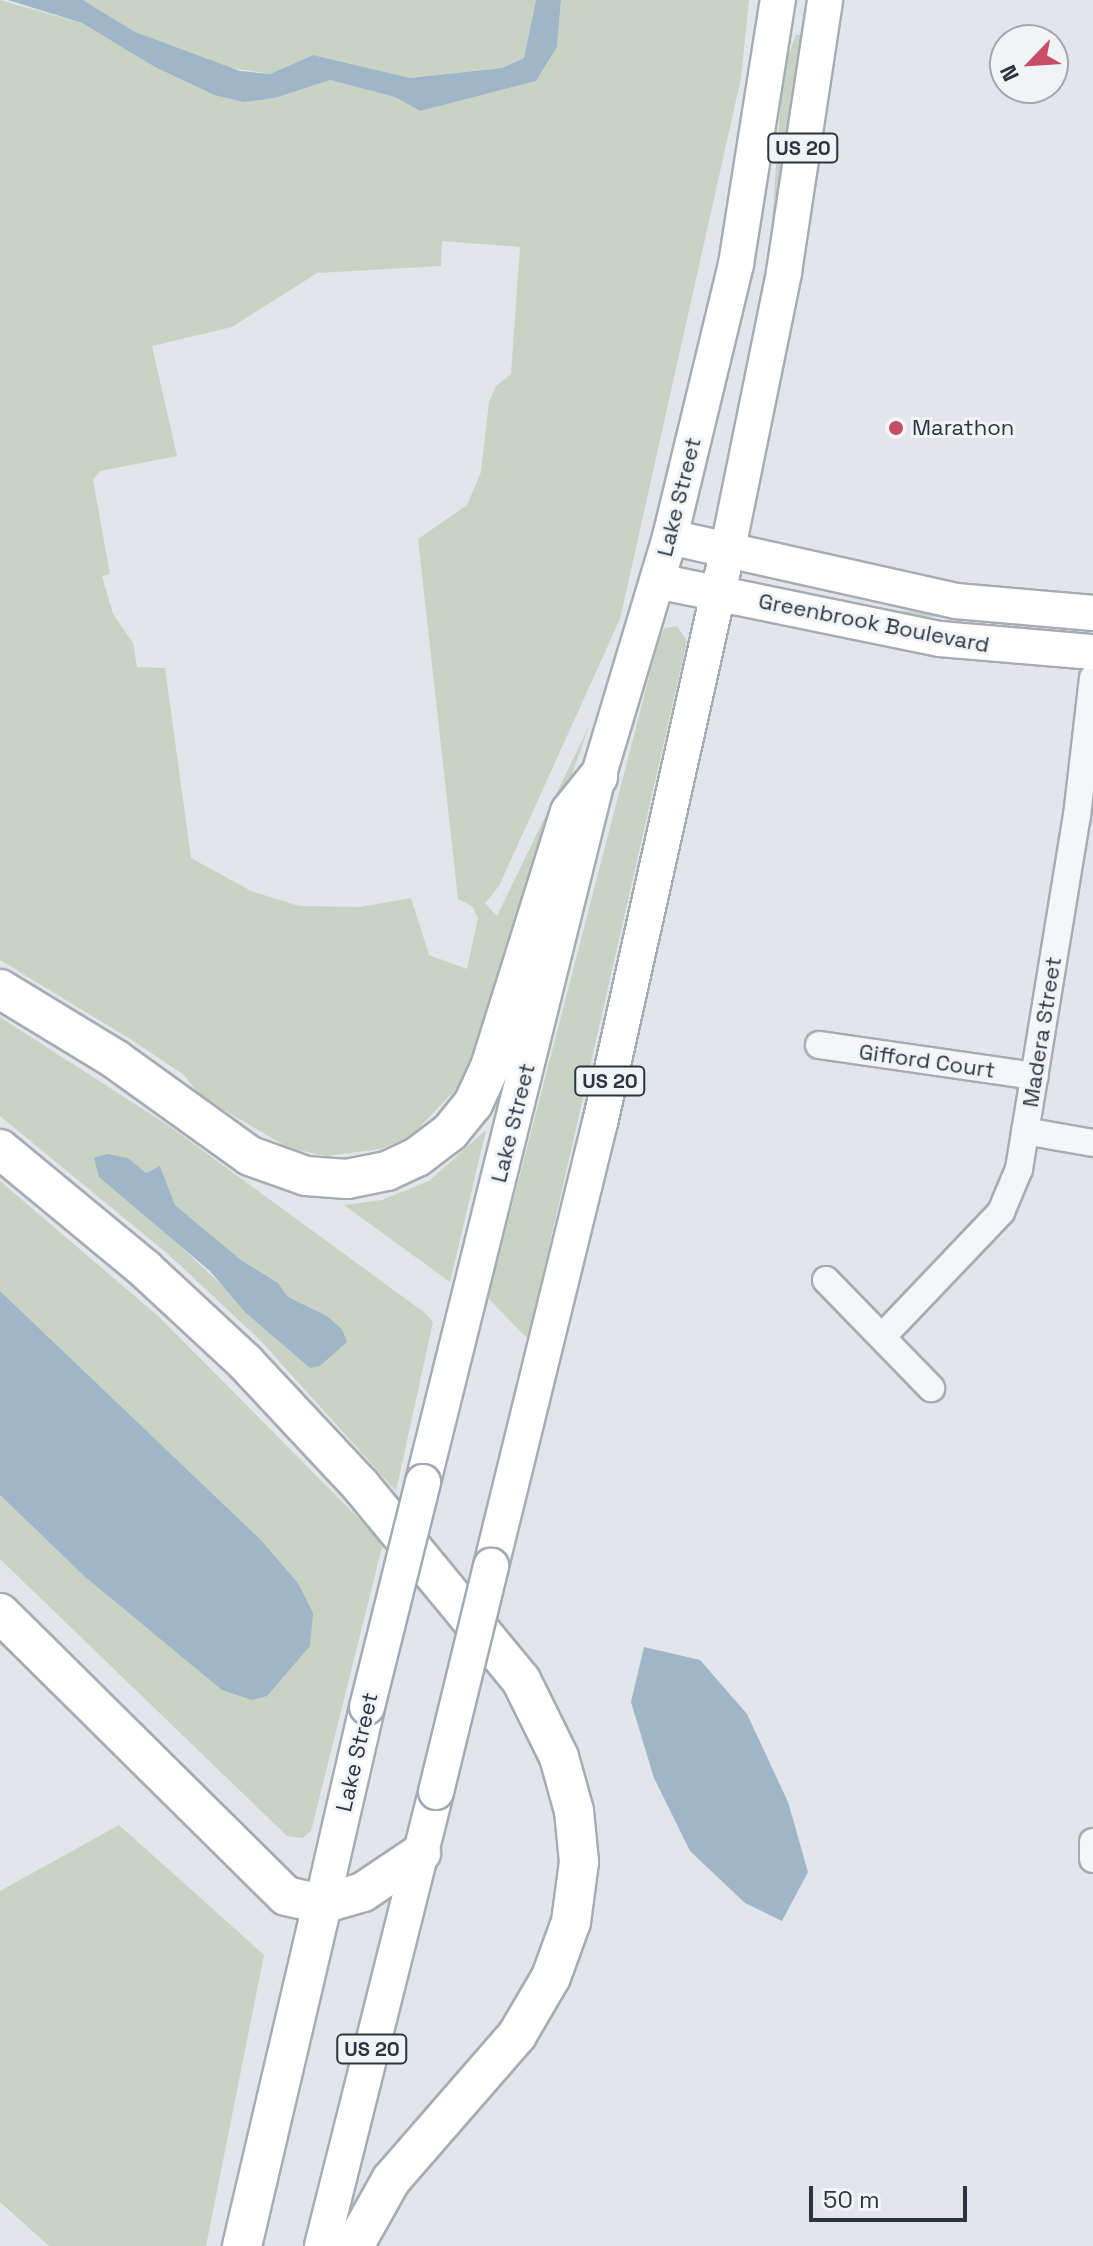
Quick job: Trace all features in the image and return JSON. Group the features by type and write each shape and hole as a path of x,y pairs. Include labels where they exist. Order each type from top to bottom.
{"highway":[{"path":"0,989 115,1059 250,1156 306,1176 347,1179 387,1171 417,1157 450,1132 473,1104 490,1067 570,812 598,777"},
{"path":"0,1149 156,1279 245,1362 361,1486 521,1680 559,1757 574,1811 579,1862 571,1922 551,1977 517,2035 391,2180 354,2246"},
{"path":"0,1613 286,1896 322,1904 389,1879 421,1853"},
{"name":"Lake Street","path":"242,2246 322,1904"}],"main road":[{"name":"Lake Street","path":"322,1904 367,1707 598,777 670,537 737,259 778,0"},
{"name":"US 20","path":"322,2246 600,1123 727,553 784,272 825,0"},
{"name":"Greenbrook Boulevard","path":"670,537 727,553 956,601 1093,613"},
{"name":"Greenbrook Boulevard","path":"657,581 940,639 1093,652"}],"street":[{"path":"1093,613 1093,630"},
{"name":"Madera Street","path":"882,1337 1001,1212 1019,1169 1085,817 1093,678"},
{"name":"Gifford Court","path":"819,1045 1035,1076"},
{"path":"1025,1131 1093,1143"},
{"path":"826,1280 931,1388"},
{"path":"1093,1842 1093,1859"}],"green space":[{"path":"0,0 82,23 155,67 214,95 243,102 275,98 330,80 395,97 420,111 536,81 557,47 561,0 749,0 741,78 620,619 499,886 485,903 497,916 589,726 464,1081 411,1136 381,1149 326,1156 289,1148 200,1096 184,1075 0,960","holes":["442,241 520,247 511,374 496,386 489,402 481,472 467,505 418,539 458,899 472,906 478,918 467,969 429,955 411,898 360,907 299,906 251,891 191,858 165,668 137,667 133,643 113,614 102,576 110,574 93,480 100,471 177,456 152,346 232,327 317,273 441,266"]},
{"path":"83,0 536,0 524,58 502,68 410,78 313,55 270,74 211,65 135,32"},
{"path":"796,35 803,35 769,263 783,69"},
{"path":"880,610 943,613 969,615 899,618"},
{"path":"677,626 687,641 528,1339 488,1298 660,635 665,628"},
{"path":"0,1017 172,1128 425,1313 433,1322 396,1491 260,1340 169,1255 0,1116","holes":["128,1158 146,1173 160,1166 175,1205 241,1260 278,1283 288,1297 327,1316 342,1329 346,1342 320,1366 310,1368 144,1212"]},
{"path":"486,1130 450,1282 344,1205 382,1200 429,1181"},
{"path":"0,1181 158,1316 383,1543 311,1831 303,1838 287,1836 0,1559 0,1495 83,1575 298,1583 261,1540 0,1291"},
{"path":"119,1825 264,1955 206,2246 49,2246 0,2202 0,1891"}],"water":[{"path":"8,0 83,0 135,32 240,71 270,74 313,55 410,78 502,68 524,58 536,0 561,0 557,47 536,81 420,111 395,97 330,80 275,98 243,102 214,95 155,67 82,23"},
{"path":"107,1154 128,1158 146,1173 160,1166 175,1205 241,1260 278,1283 288,1297 327,1316 342,1329 347,1342 320,1366 310,1368 245,1312 210,1271 99,1177 94,1158"},
{"path":"0,1291 261,1540 298,1583 313,1613 310,1646 267,1696 252,1700 222,1690 83,1575 0,1495"},
{"path":"644,1647 700,1660 747,1714 788,1802 808,1872 782,1921 745,1903 690,1851 654,1778 631,1702"}],"place":[{"name":"Marathon","path":"896,428"}]}
